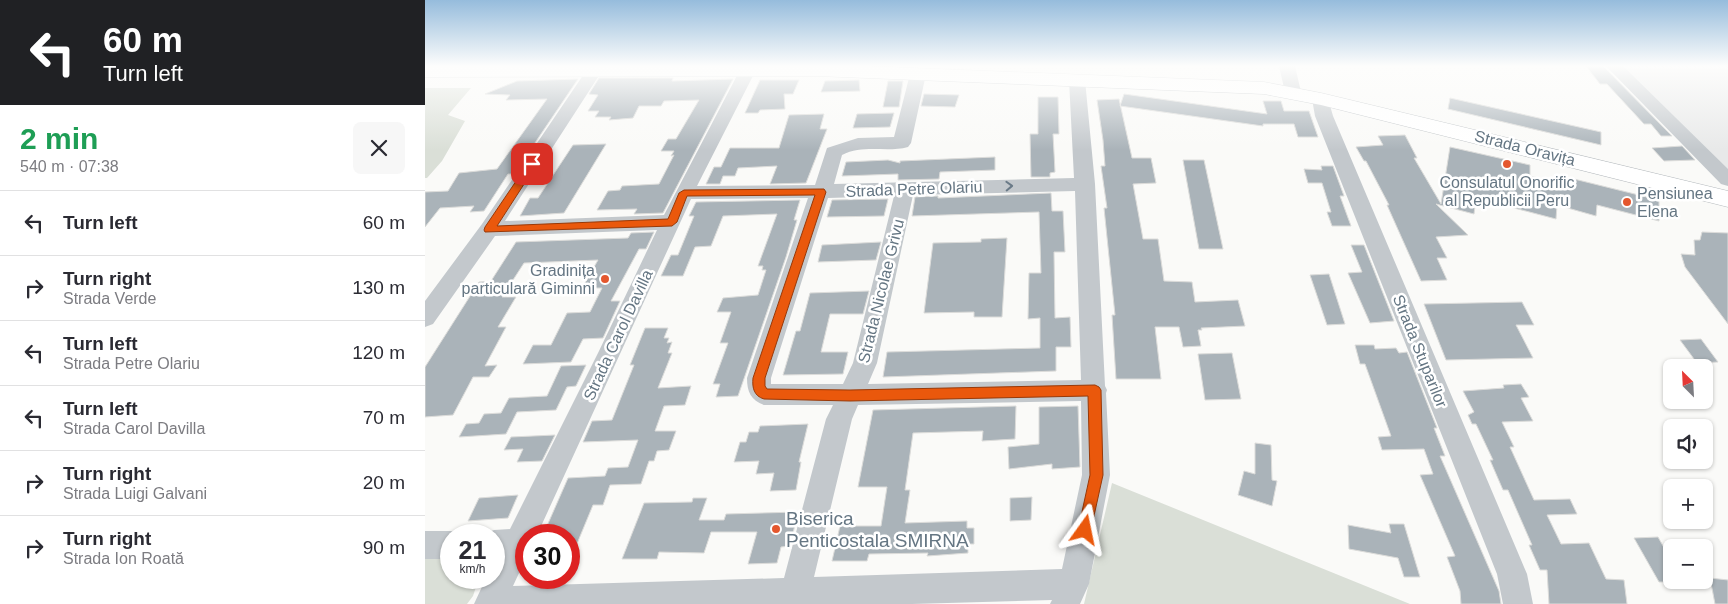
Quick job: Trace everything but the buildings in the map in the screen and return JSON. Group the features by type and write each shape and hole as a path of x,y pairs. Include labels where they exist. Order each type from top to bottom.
{"main road":[{"name":"Strada Oravița","path":"1302,94 1728,199"}],"street":[{"path":"425,318 489,230 579,94"},
{"name":"Strada Carol Davilla","path":"489,603 506,544 672,222 684,193 735,94"},
{"path":"919,94 902,143 852,144 834,152 826,182 759,378 759,388 764,394 850,395 1095,390"},
{"path":"489,603 626,601 795,592 1069,594 1096,475 1095,390 1085,184 1078,94"},
{"path":"1642,94 1728,180"},
{"name":"Strada Stuparilor","path":"1321,99 1324,116 1512,574 1518,604"},
{"name":"Strada Petre Olariu","path":"684,193 821,192 1085,184"},
{"name":"Strada Nicolae Grivu","path":"795,592 839,419 865,363 905,189"},
{"path":"489,230 672,222"},
{"path":"425,545 440,545"}],"shaded area":[{"path":"425,94 466,94 448,115 465,121 442,161 427,178 425,178"},
{"path":"1651,94 1728,94 1728,170"},
{"path":"1112,483 1410,604 1084,604"},
{"path":"425,556 440,557 440,589 475,589 467,604 425,604"}],"place":[{"name":"Consulatul Onorific al Republicii Peru","path":"1507,164"},
{"name":"Pensiunea Elena","path":"1627,202"},
{"name":"Gradinița particulară Giminni","path":"605,279"},
{"name":"Biserica Penticostala SMIRNA","path":"776,529"}],"route":[{"path":"532,164 489,230 672,222 684,193 821,192 817,199 759,378 759,388 764,394 850,395 1095,390 1096,475 1085,530"}]}
